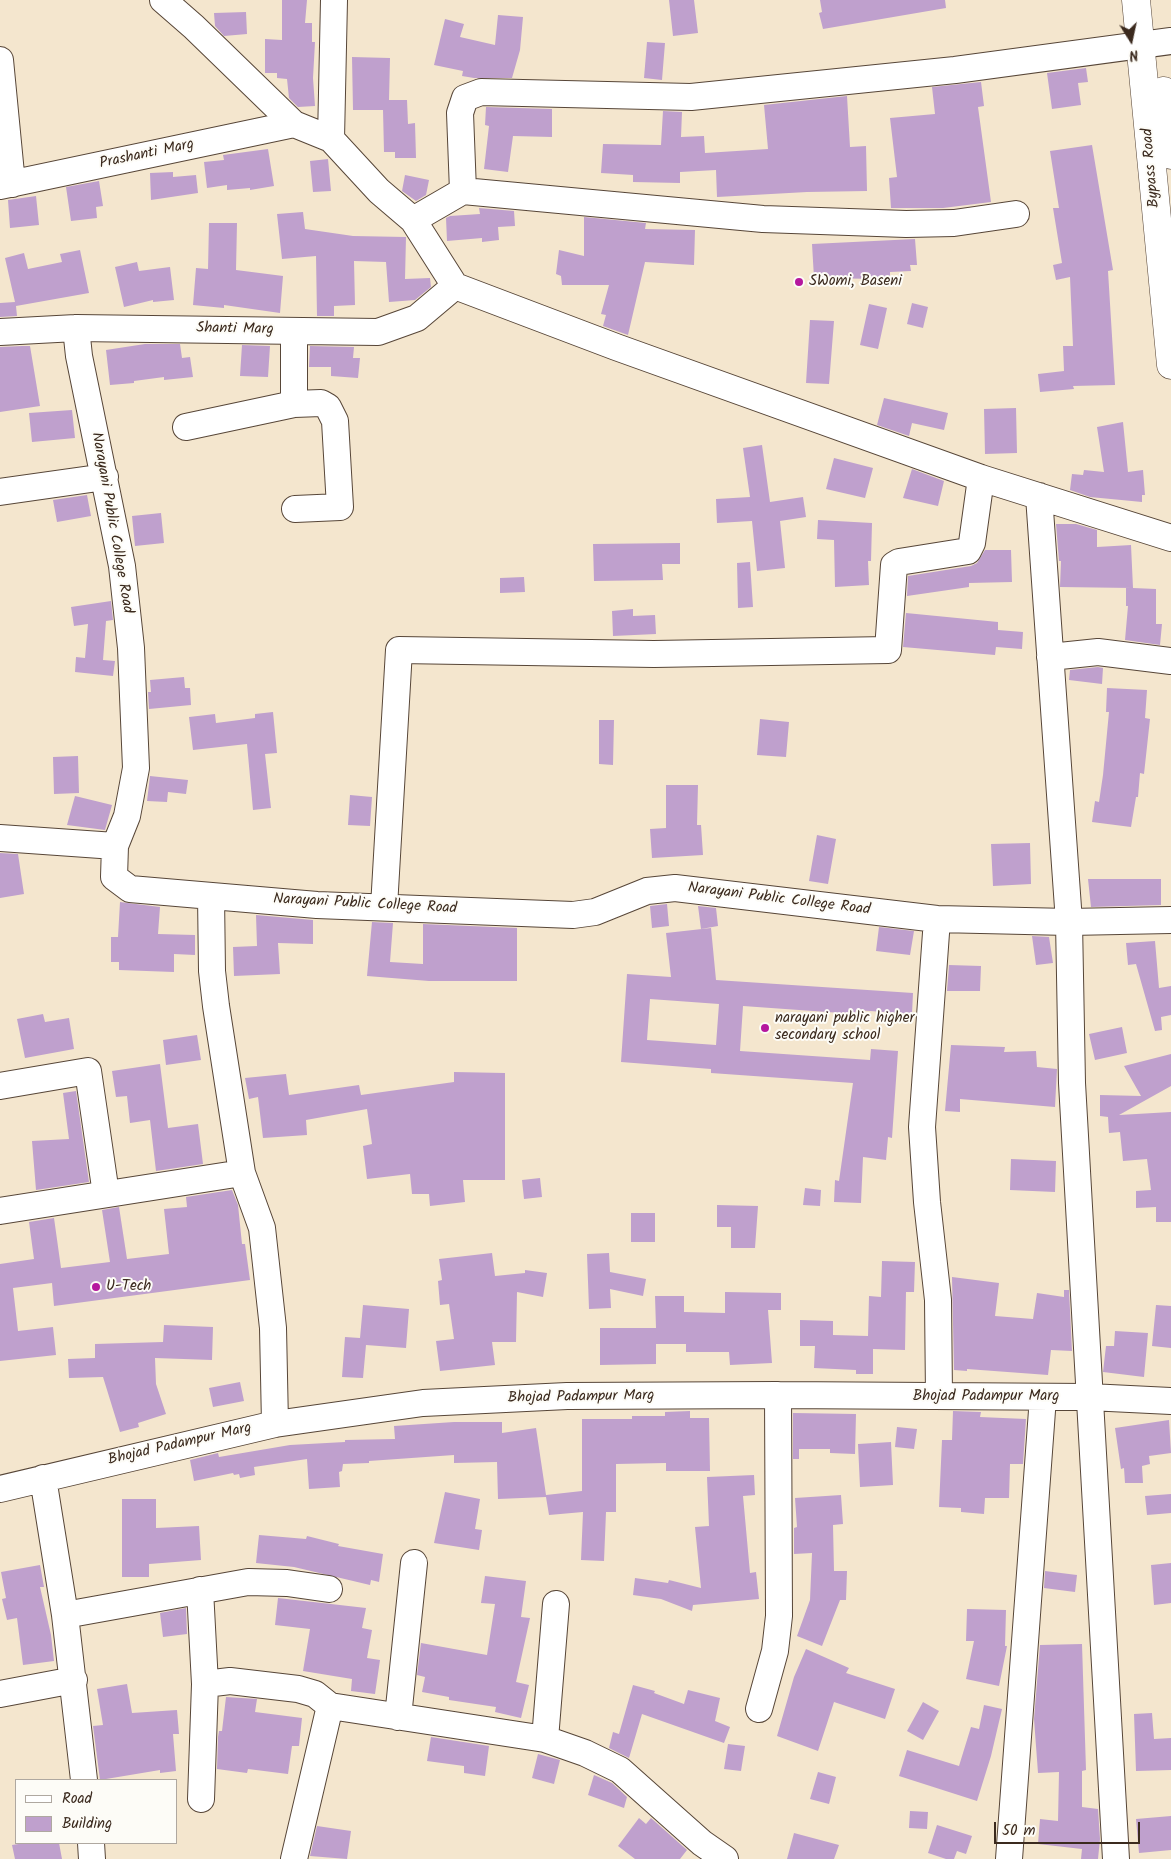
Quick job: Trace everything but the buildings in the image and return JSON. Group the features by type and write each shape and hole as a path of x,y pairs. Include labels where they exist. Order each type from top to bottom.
{"highway":[{"name":"Bypass Road","path":"1136,0 1157,43 1171,155"},
{"name":"Bypass Road","path":"1154,0 1171,365"}],"street":[{"path":"163,0 294,124 331,139 380,191 413,220 455,286 624,350 981,478 1171,538"},
{"path":"331,139 334,0"},
{"path":"463,191 460,113 465,98 482,92 691,97 955,70 1157,43"},
{"path":"0,60 6,185"},
{"name":"Prashanti Marg","path":"6,185 294,124"},
{"path":"413,220 463,191 801,220 906,224 954,223 1016,214"},
{"name":"Shanti Marg","path":"0,332 76,328 378,332 417,318 455,286"},
{"name":"Narayani Public College Road","path":"76,328 79,356 122,566 131,648 136,768 127,816 114,846 114,876 130,889 317,905 573,915 595,912 647,891 675,888 937,919 1069,922 1171,920"},
{"path":"294,331 294,404"},
{"path":"186,426 294,404 321,403 332,413 335,421 340,507 295,509"},
{"path":"0,492 105,477"},
{"path":"384,907 399,650 654,654 888,650 894,565 899,562 968,551 972,543 981,478"},
{"path":"1039,496 1069,922 1072,1083 1116,1859"},
{"path":"1050,656 1098,652 1171,661"},
{"path":"0,838 114,846"},
{"path":"212,896 212,971 216,1006 242,1173 262,1228 273,1328 275,1424"},
{"path":"937,919 922,1127 926,1193 938,1300 939,1396"},
{"path":"0,1086 88,1071 106,1194"},
{"path":"0,1211 242,1173"},
{"path":"759,1709 775,1651 779,1616 778,1395"},
{"name":"Bhojad Padampur Marg","path":"0,1489 275,1424 423,1403 566,1396 778,1395 1090,1397 1171,1401"},
{"path":"1009,1859 1044,1397"},
{"path":"43,1478 74,1680 84,1779"},
{"path":"398,1716 414,1563"},
{"path":"65,1615 248,1582 287,1583 329,1589"},
{"path":"200,1590 205,1684 201,1799"},
{"path":"545,1739 556,1604"},
{"path":"0,1694 74,1680"},
{"path":"205,1684 230,1681 298,1689 315,1694 330,1706 545,1739 585,1753 620,1770 702,1843 725,1859"},
{"path":"294,1859 330,1706"},
{"path":"91,1844 92,1859"}],"place":[{"name":"SWomi, Baseni","path":"799,282"},
{"name":"narayani public higher secondary school","path":"765,1028"},
{"name":"U-Tech","path":"96,1287"}]}
